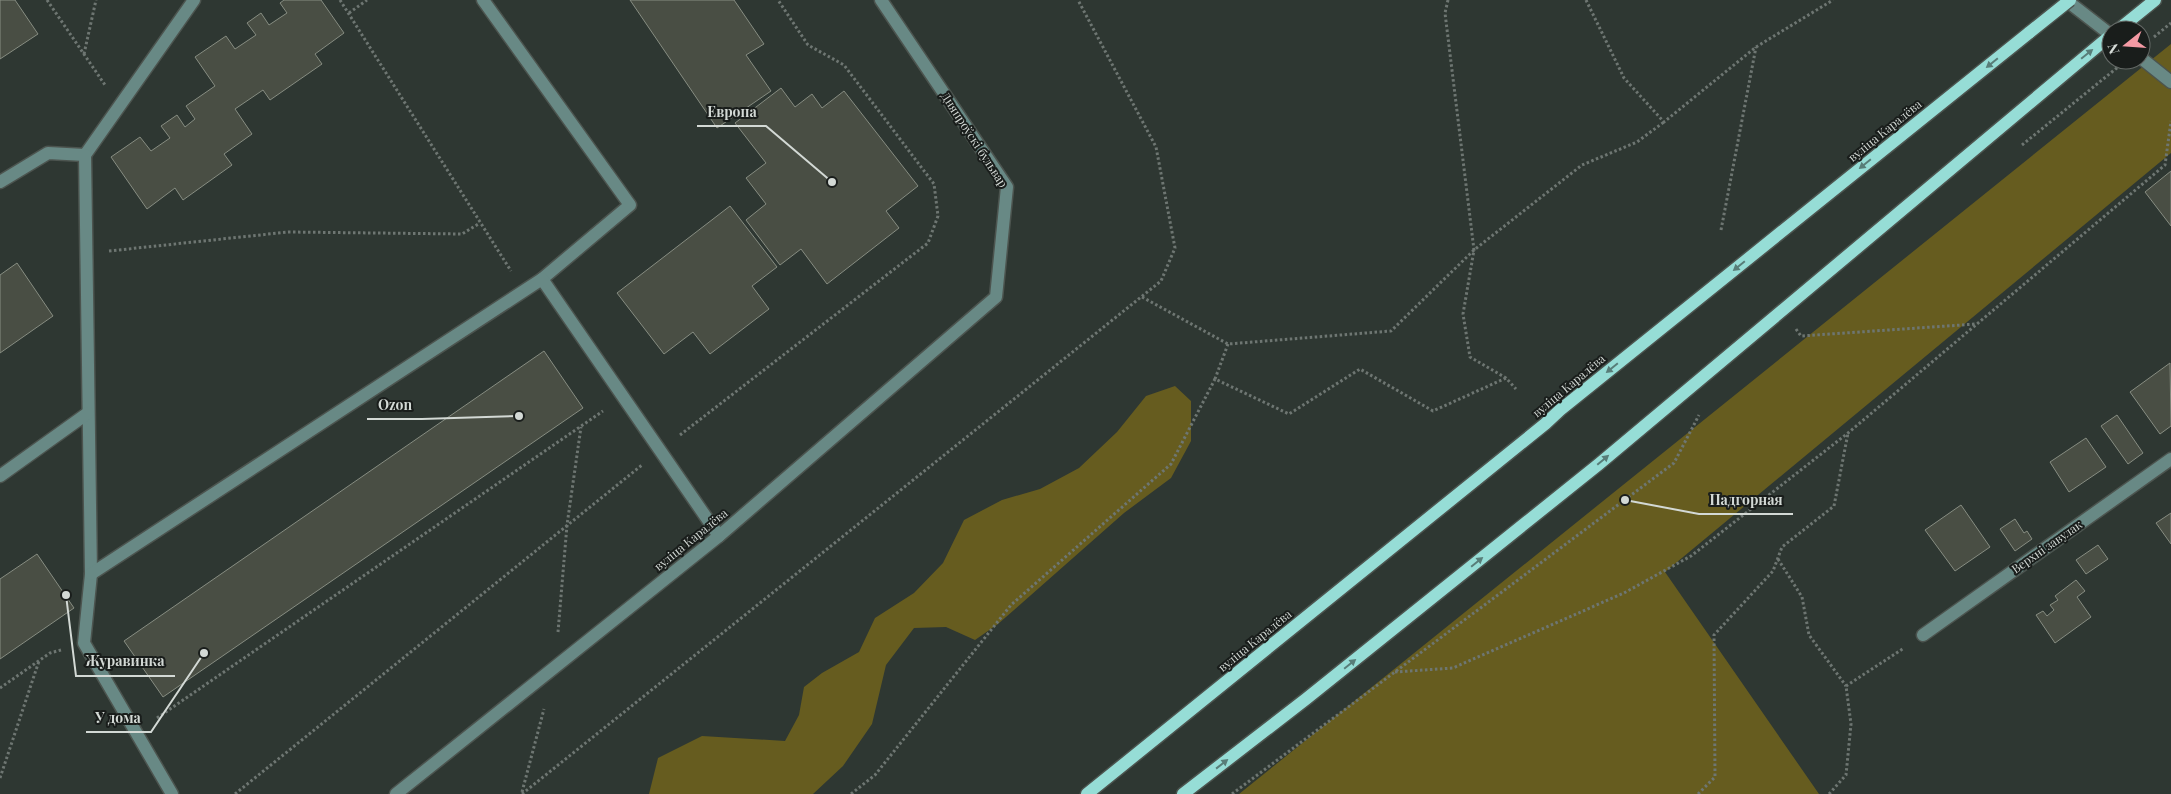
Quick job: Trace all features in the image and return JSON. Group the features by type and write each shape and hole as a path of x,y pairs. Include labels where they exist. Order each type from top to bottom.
{"main road":[{"name":"вуліца Каралёва","path":"1087,794 1560,410 2070,0"},
{"path":"2130,20 2155,0"},
{"path":"1183,794 1306,699 1599,464 2101,43"}],"street":[{"path":"172,794 84,643 91,574 85,155 194,0"},
{"path":"91,574 542,279 630,205 483,0"},
{"name":"Дняпроўскі бульвар","path":"881,0 1007,187 996,297"},
{"path":"2066,0 2101,27"},
{"path":"2151,66 2171,82"},
{"path":"0,182 48,153 85,155"},
{"path":"542,279 720,536"},
{"name":"вуліца Каралёва","path":"396,794 720,536 996,297"},
{"path":"0,476 88,414"},
{"name":"Верхні завулак","path":"1923,635 2171,459"}],"path":[{"path":"47,0 119,106"},
{"path":"84,54 96,0"},
{"path":"340,0 523,291"},
{"path":"349,14 367,0"},
{"path":"521,793 1161,281 1175,248 1156,147 1078,0"},
{"path":"1448,0 1445,13 1474,250 1463,314 1470,357 1506,378 1516,389"},
{"path":"1586,0 1624,78 1664,122"},
{"path":"1142,296 1228,344 1391,331 1474,250 1582,165 1637,142 1756,47 1833,0"},
{"path":"1721,230 1756,47"},
{"path":"2020,146 2114,70"},
{"path":"1394,672 1453,668 1624,593 1691,556 1848,433 2165,165 2171,120"},
{"path":"86,254 288,232 462,234 480,223"},
{"path":"1789,336 1804,324"},
{"path":"1801,336 1976,324"},
{"path":"851,794 875,775 1011,605 1171,464 1215,379 1228,344"},
{"path":"1215,379 1289,414 1360,369 1433,411 1506,378"},
{"path":"136,732 623,397"},
{"path":"1232,794 1674,463 1702,408"},
{"path":"521,793 555,667 567,525 581,426"},
{"path":"1698,794 1715,777 1714,635 1773,571 1782,547 1834,506 1848,433"},
{"path":"1778,559 1802,597 1810,635 1846,686 1851,724 1846,775 1829,794"},
{"path":"1846,686 1923,635"},
{"path":"0,688 50,653 84,643"},
{"path":"0,778 39,661"}],"shaded area":[{"path":"2171,44 2171,153 1665,572 1819,794 1239,794 2139,70 2151,70 2151,60"},
{"path":"1175,386 1191,401 1191,441 1171,478 1124,513 998,624 975,640 946,627 914,628 886,665 872,724 843,766 813,794 649,794 658,758 702,736 785,741 799,715 804,687 822,673 859,652 875,618 914,593 943,563 964,520 1002,500 1040,489 1079,468 1117,432 1146,396"}],"building":[{"path":"0,0 15,0 38,34 0,59"},
{"path":"284,0 321,0 344,33 315,54 322,64 270,100 263,90 235,109 252,134 224,154 232,165 183,200 175,188 147,209 111,157 140,137 151,151 170,138 161,126 177,115 185,127 195,119 186,106 215,86 195,57 226,36 235,49 256,35 247,23 261,13 269,25 287,13 280,3"},
{"path":"630,0 734,0 764,44 746,55 771,91 717,128"},
{"path":"781,88 795,107 812,94 822,108 844,91 918,186 886,211 899,228 827,284 801,249 780,265 746,220 766,204 746,178 766,163 735,123"},
{"path":"2171,171 2171,226 2145,192"},
{"path":"730,206 777,267 752,286 769,309 710,354 693,332 664,354 617,293"},
{"path":"17,263 53,316 0,353 0,275"},
{"path":"544,351 583,408 163,697 124,641"},
{"path":"2170,363 2171,426 2160,434 2130,392"},
{"path":"2117,415 2143,453 2128,464 2101,426"},
{"path":"2086,438 2106,467 2069,492 2050,462"},
{"path":"1961,505 1990,547 1955,571 1925,530"},
{"path":"2171,513 2171,544 2156,523"},
{"path":"2015,519 2024,533 2027,531 2032,539 2015,551 2000,529"},
{"path":"2098,545 2108,559 2086,574 2076,560"},
{"path":"37,554 74,608 0,659 0,579"},
{"path":"2076,580 2085,591 2077,597 2091,617 2055,643 2036,615 2043,611 2047,616 2054,610 2050,605 2058,600 2055,596"}],"place":[{"name":"Европа","path":"832,182"},
{"name":"Ozon","path":"519,416"},
{"name":"Падгорная","path":"1625,500"},
{"name":"Журавинка","path":"66,595"},
{"name":"У дома","path":"204,653"}]}
